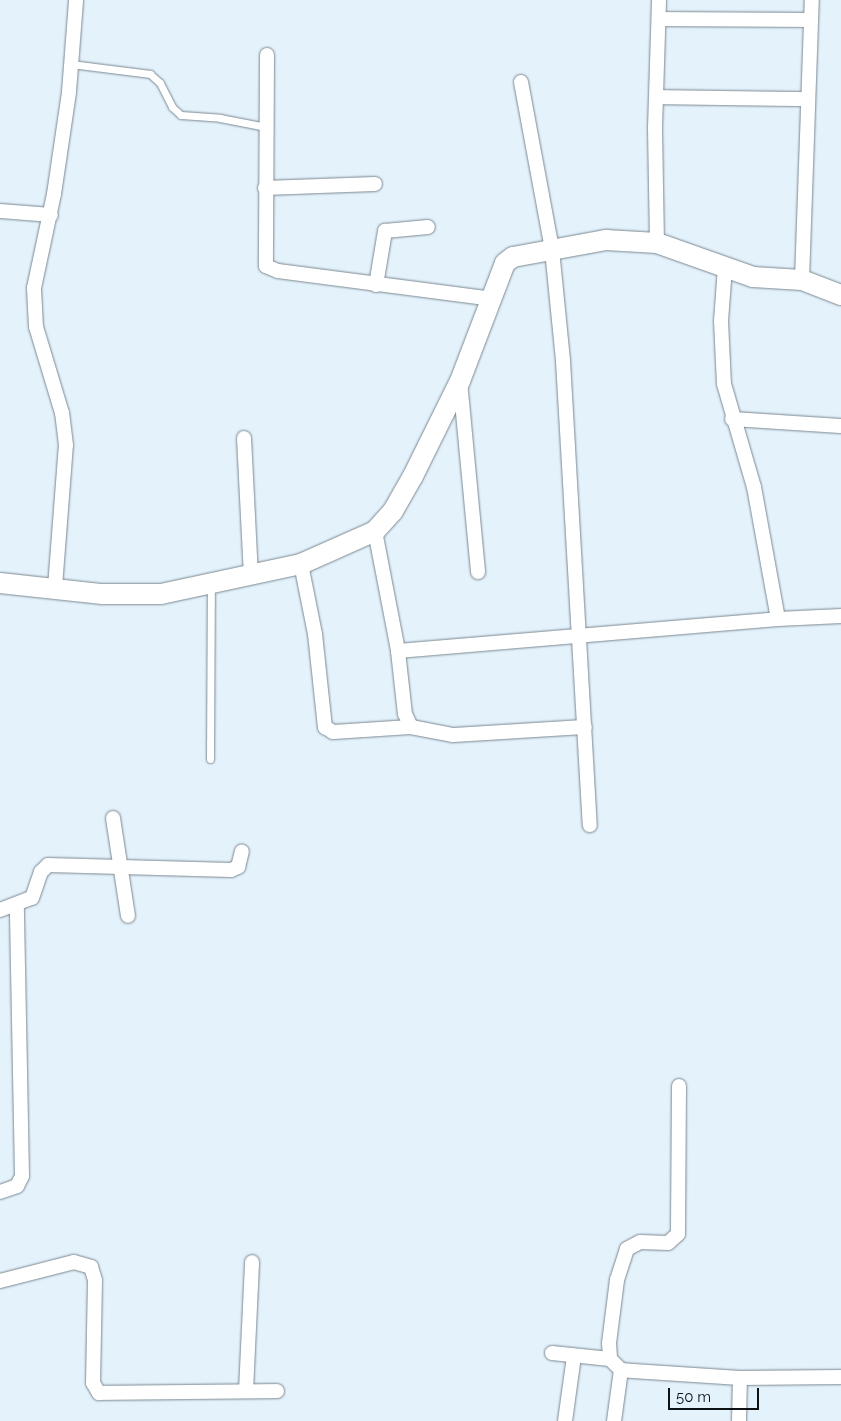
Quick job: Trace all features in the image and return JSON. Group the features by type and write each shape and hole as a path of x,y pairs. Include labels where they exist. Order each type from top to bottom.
{"street":[{"path":"55,587 66,445 62,413 36,327 34,288 51,215 71,64 76,0"},
{"path":"657,243 656,97 659,0"},
{"path":"802,280 806,99 812,0"},
{"path":"659,19 811,20"},
{"path":"267,56 266,266 278,271 492,299"},
{"path":"521,82 552,250 564,361 590,825"},
{"path":"656,97 806,99"},
{"path":"265,188 375,184"},
{"path":"0,211 51,215"},
{"path":"376,285 385,231 428,227"},
{"path":"0,584 55,587 102,594 161,594 211,586 251,574 301,564 375,531 392,511 413,476 460,381 505,262 513,257 606,240 657,243 753,277 802,280 841,295"},
{"path":"725,267 721,340 724,384 732,419 754,487 778,619"},
{"path":"460,381 478,572"},
{"path":"732,419 841,426"},
{"path":"244,438 251,574"},
{"path":"375,531 398,651 405,714 412,727"},
{"path":"301,564 315,634 325,727 332,732 412,727 453,735 585,728"},
{"path":"398,651 778,619 841,616"},
{"path":"112,818 122,867 128,916"},
{"path":"0,910 32,898 41,872 48,865 231,870 238,867 242,851"},
{"path":"0,1192 17,1186 22,1176 17,905"},
{"path":"679,1086 678,1234 668,1243 640,1242 627,1249 617,1280 608,1343 610,1359 621,1370 740,1378 841,1377"},
{"path":"0,1281 74,1262 91,1267 95,1280 93,1383 99,1393 277,1390"},
{"path":"246,1391 252,1262"},
{"path":"552,1353 610,1359"},
{"path":"565,1421 574,1356"},
{"path":"614,1421 621,1370"},
{"path":"739,1421 740,1378"}],"lane":[{"path":"71,64 150,74 160,83 181,115 266,127"},
{"path":"210,759 211,586"}]}
